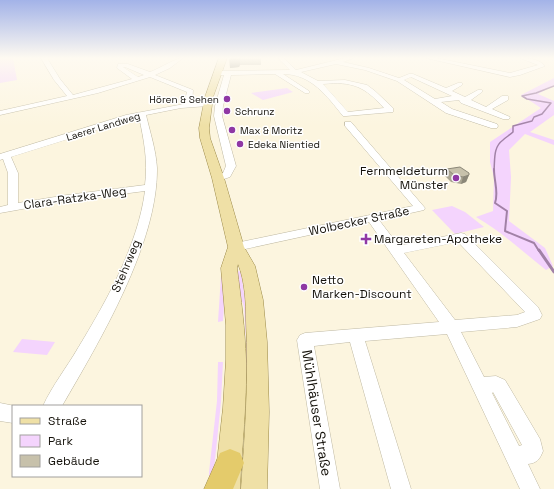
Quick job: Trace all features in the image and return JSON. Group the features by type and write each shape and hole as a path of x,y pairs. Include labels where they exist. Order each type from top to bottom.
{"highway":[{"path":"218,489 228,476"}],"main road":[{"path":"215,81 208,104 204,128 205,138 218,178 236,247 247,266 254,300 258,404 254,489"},
{"path":"228,476 236,360 235,325 229,268 236,247"}],"street":[{"path":"59,81 71,96"},
{"path":"0,113 130,81"},
{"path":"166,81 191,90 188,105"},
{"path":"218,178 227,175 231,166 218,116 219,106 226,81"},
{"path":"290,81 307,92"},
{"path":"313,81 318,83 346,114 390,110 369,90 360,85 334,81 318,83"},
{"path":"400,81 434,100 449,111 494,126"},
{"path":"426,81 460,99 506,117"},
{"path":"446,91 460,84"},
{"path":"434,100 460,99 480,91"},
{"path":"486,110 505,98"},
{"name":"Laerer Landweg","path":"3,156 142,114 188,105 208,104"},
{"name":"Stehrweg","path":"53,405 94,336 129,265 148,205 151,155 142,114"},
{"name":"Wolbecker Straße","path":"236,247 420,208 348,124"},
{"path":"3,156 13,172 13,207"},
{"name":"Clara-Ratzka-Weg","path":"0,210 67,198 150,187"},
{"path":"372,218 451,327 480,386 496,384 499,386 533,446 534,451 531,454 514,456 530,489"},
{"name":"Mühlhäuser Straße","path":"330,489 305,340 517,321 535,315 533,311 461,237 395,251"},
{"path":"356,335 401,489"},
{"path":"0,412 12,414"}],"green space":[{"path":"0,81 12,81 0,83"},
{"path":"549,81 554,81 554,85 538,94 554,101 554,115 530,132 554,140 554,145 525,134 509,150 511,177 509,221 545,248 553,266 546,270 504,236 476,217 493,211 494,177 490,162 490,142 541,108 521,95"},
{"path":"287,88 293,92 263,100 251,93"},
{"path":"452,206 465,212 484,227 455,234 432,210"},
{"path":"241,271 249,329 247,394 244,307 233,272"},
{"path":"223,274 225,292 223,321 218,322 221,276"},
{"path":"22,339 55,342 47,355 13,352"},
{"path":"218,362 223,362 221,402 213,479 209,489 209,472 217,401"}],"building":[{"path":"460,167 469,173 469,175 463,177 454,175 447,169"}],"waterway":[{"path":"494,170 496,150 500,143 513,132 513,126 532,121 534,117 542,114 551,103 527,99 522,96 536,93 554,86"},
{"path":"494,170 496,191 495,203 507,211 505,231 534,243 539,251"},
{"path":"539,250 554,272"}],"place":[{"name":"Hören & Sehen","path":"227,99"},
{"name":"Schrunz","path":"227,111"},
{"name":"Max & Moritz","path":"232,130"},
{"name":"Edeka Nientied","path":"240,144"},
{"name":"Fernmeldeturm Münster","path":"456,178"},
{"name":"Margareten-Apotheke","path":"366,239"},
{"name":"Netto Marken-Discount","path":"304,287"}]}
